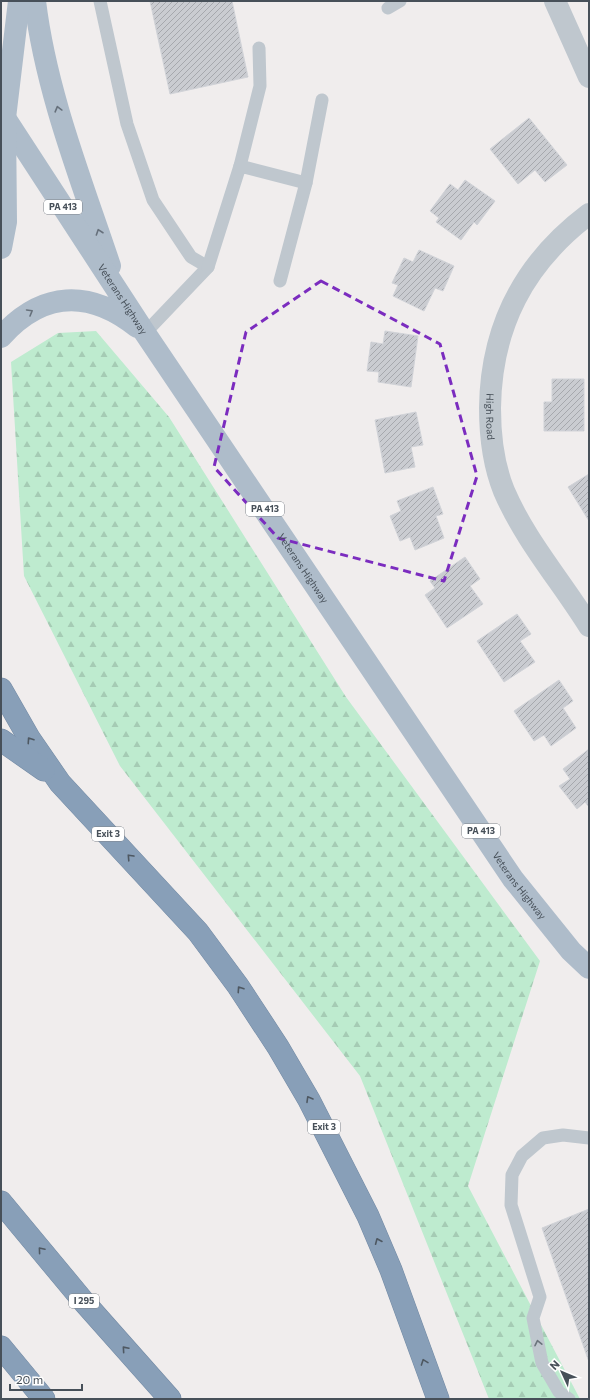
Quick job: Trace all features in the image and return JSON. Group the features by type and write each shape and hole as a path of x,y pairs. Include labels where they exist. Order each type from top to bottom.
{"highway":[{"path":"1,689 29,738 60,783"},
{"path":"1,740 60,783"},
{"name":"Exit 3","path":"60,783 198,932 238,986 278,1047 312,1106 368,1216 391,1270 438,1399"},
{"name":"I 295","path":"1,1202 84,1302 170,1399"},
{"path":"1,1347 44,1399"}],"main road":[{"path":"1,248 6,222 3,123 19,1"},
{"path":"35,1 47,68 62,124 120,296"},
{"name":"Veterans Highway","path":"3,123 513,879 571,951 589,968"},
{"name":"PA 413","path":"1,337 25,314 44,304 62,301 84,302 105,308 124,317 145,333"}],"street":[{"path":"555,1 589,77"},
{"name":"High Road","path":"589,214 565,232 549,250 524,283 506,316 496,349 490,382 490,440 504,490 528,538 589,626"}],"lane":[{"path":"100,1 127,124 153,200 191,257 208,267"},
{"path":"388,8 400,1"},
{"path":"145,333 208,267 240,166 260,86 259,48"},
{"path":"280,281 306,183 322,100"},
{"path":"240,166 306,183"},
{"path":"570,1399 559,1392 542,1363 533,1318 540,1297 512,1205 512,1175 522,1156 543,1138 563,1134 589,1138"}],"highlighted area":[{"path":"321,281 440,344 477,476 444,581 278,538 214,467 246,332"}],"green space":[{"path":"96,331 169,417 346,697 540,961 468,1186 580,1399 489,1399 360,1076 120,766 24,576 11,362 58,333"}],"building":[{"path":"150,1 232,1 248,77 170,94"},
{"path":"529,118 567,165 545,182 535,170 518,184 490,149"},
{"path":"465,180 495,201 477,225 474,222 461,240 436,222 439,218 430,211 450,184 458,190"},
{"path":"419,250 454,266 443,291 435,288 424,311 393,296 398,285 392,283 404,258 413,262"},
{"path":"385,331 418,336 411,387 378,382 379,372 367,371 371,342 383,344"},
{"path":"552,379 584,379 584,431 544,431 544,402 552,402"},
{"path":"416,412 423,445 411,447 415,467 385,473 375,420"},
{"path":"589,474 589,521 568,487"},
{"path":"433,487 443,514 436,516 444,538 415,550 410,537 400,541 390,516 401,511 397,501"},
{"path":"465,557 480,579 470,586 483,604 447,628 425,595 435,588 430,581"},
{"path":"517,614 531,634 520,641 535,662 504,682 477,641"},
{"path":"559,680 573,701 563,708 576,728 551,746 544,735 534,741 514,711"},
{"path":"589,749 589,807 585,802 577,809 559,786 570,779 563,769"},
{"path":"589,1209 589,1362 542,1228"}]}
